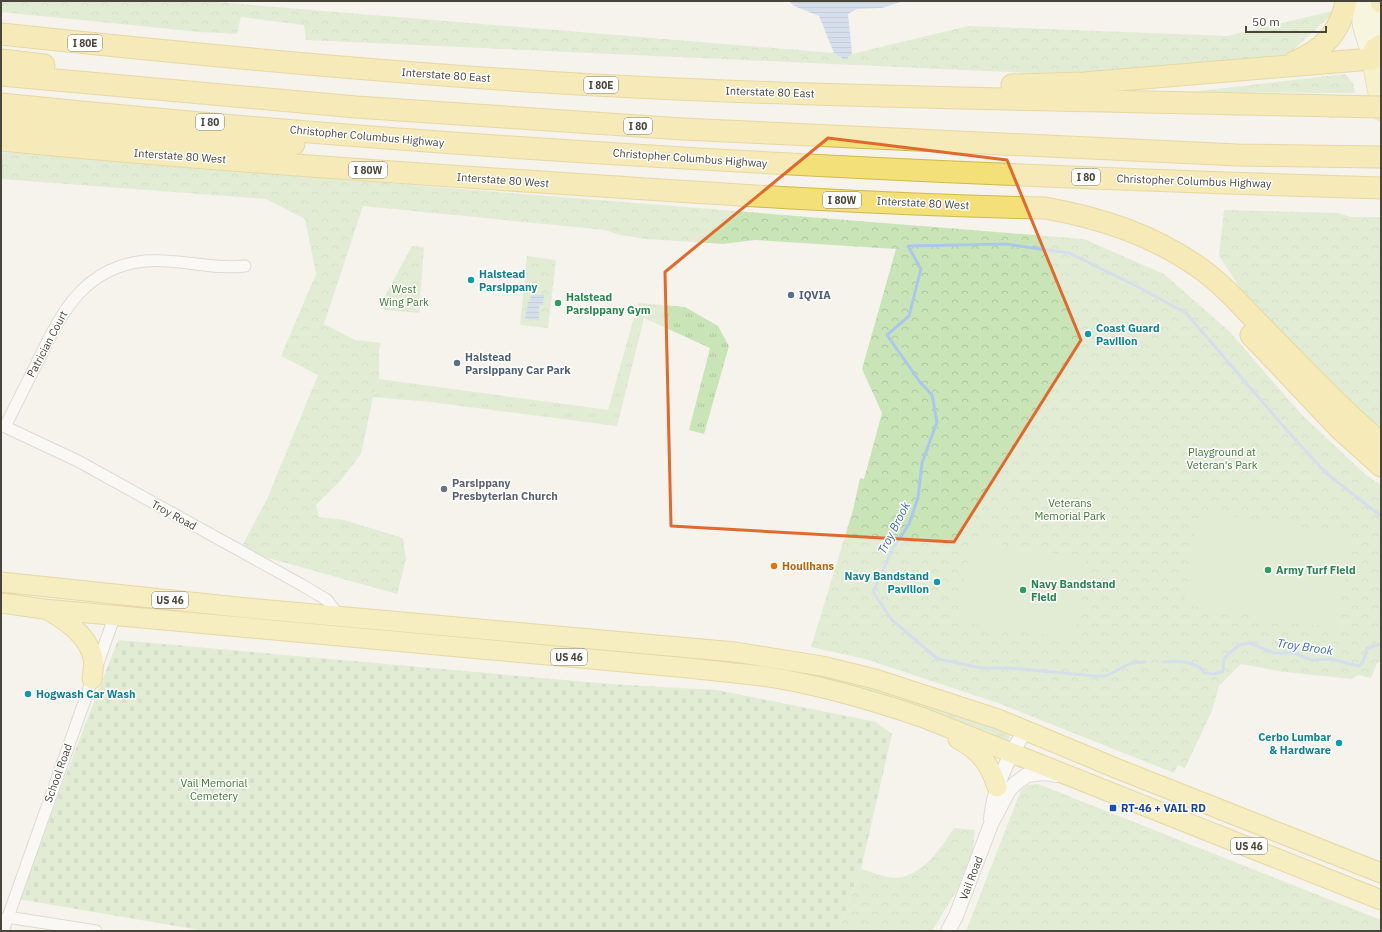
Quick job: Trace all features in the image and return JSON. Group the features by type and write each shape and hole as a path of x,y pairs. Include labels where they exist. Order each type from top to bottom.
{"highway":[{"path":"1278,68 1307,57 1327,42 1341,20 1346,1"},
{"name":"Interstate 80 East","path":"1,34 302,64 448,76 655,88 893,96 1381,107"},
{"path":"893,96 927,86 1084,83 1278,68 1376,52"},
{"path":"1,60 198,82 220,96"},
{"name":"I 80","path":"1,75 220,96 683,129 1238,155 1381,157"},
{"name":"Christopher Columbus Highway","path":"1,104 419,141 813,166 1381,188"},
{"path":"1,124 373,150 419,141"},
{"name":"Interstate 80 West","path":"1,140 113,151 463,177 678,191 1006,207"},
{"path":"1006,207 1045,208 1102,220 1154,240 1178,254 1202,270 1225,290 1354,419 1381,443"},
{"path":"1006,207 1045,220 1100,232 1129,243 1168,262 1191,277 1238,322 1341,430 1381,466"},
{"name":"US 46","path":"1,582 247,608 734,652 789,660 876,679 998,719 1381,873"},
{"name":"US 46","path":"1,603 44,609 756,675 842,693 909,713 1012,752 1381,900"},
{"path":"115,615 121,608 146,606 187,610 247,608"},
{"path":"44,609 70,625 82,638 92,653 94,662 92,679"},
{"path":"909,713 967,744 979,753 990,767 997,787"},
{"path":"1116,793 1203,816 1381,886"},
{"path":"1324,850 1381,858"}],"main road":[{"path":"1359,1 1361,26 1376,52"},
{"path":"1374,1 1376,52 1381,111"}],"street":[{"name":"Patrician Court","path":"3,426 62,313 76,296 95,280 120,267 146,261 175,262 229,268 245,266"},
{"name":"Troy Road","path":"3,426 78,461 302,585 327,600 339,616"},
{"name":"School Road","path":"3,931 115,615"},
{"name":"Vail Road","path":"991,824 993,802 997,787 1012,752 1025,731"},
{"name":"Vail Road","path":"948,931 956,916 991,824 1009,790 1016,782 1027,775 1044,773 1075,777"},
{"path":"7,917 96,931"}],"highlighted area":[{"path":"828,138 1007,160 1081,340 954,542 671,526 665,272"}],"green space":[{"path":"1,1 204,1 834,53 845,60 852,54 968,26 1227,36 1337,10 1285,57 1071,75 306,40 304,25 241,17 237,34 200,32 1,12"},
{"path":"1345,74 1353,83 1355,93 1190,92"},
{"name":"Veterans Memorial Park","path":"1,152 1084,239 1164,274 1230,332 1301,414 1366,475 1381,485 1381,661 1377,663 1371,678 1358,675 1352,679 1284,672 1241,664 1219,686 1212,711 1185,768 1178,765 1174,773 998,703 865,659 811,647 853,510 860,478 864,479 882,413 862,369 896,249 755,240 723,244 646,239 620,235 605,230 363,206 324,324 355,340 381,343 379,350 379,379 373,397 361,454 340,481 316,505 319,517 344,520 403,538 406,559 397,594 240,550 267,499 318,375 281,356 316,274 305,219 266,199 1,179"},
{"path":"1224,210 1338,213 1351,217 1381,217 1381,427 1369,418 1245,295 1219,256"},
{"name":"West Wing Park","path":"412,246 424,247 419,313 385,310 380,305"},
{"path":"527,256 556,260 548,328 520,325"},
{"path":"638,303 685,307 718,326 729,346 704,434 689,430 710,348 644,318 617,426 430,402 373,397 379,379 608,410"},
{"name":"Army Turf Field","path":"1199,511 1352,535 1337,629 1184,605"},
{"name":"Navy Bandstand Field","path":"971,540 1087,558 1075,639 958,622"},
{"path":"207,617 275,618 703,656 839,676 966,716 1005,732 1010,737 1007,743 839,687"},
{"name":"Vail Memorial Cemetery","path":"118,640 610,684 717,690 876,722 892,734 861,869 838,931 205,931 18,899"},
{"path":"1038,784 1381,920 1381,931 966,931 1021,790 1028,785"},
{"path":"954,828 975,830 971,867 932,931 838,931 861,869 893,878 906,876 923,866 937,852"}],"water":[{"path":"789,1 904,1 882,8 857,9 848,14 852,54 845,60 834,53 819,16 794,6"},
{"path":"531,294 544,295 543,305 539,305 539,320 525,319"}],"waterway":[{"name":"Troy Brook","path":"1145,662 1131,663 1106,676 1095,676 1011,668 982,668 938,659 892,620 873,592 892,550 909,524 918,498 922,463 937,422 932,395 920,382 887,335 909,316 921,269 908,246 1005,244 1069,253 1138,287 1186,313 1284,427 1326,473 1381,516"},
{"name":"Troy Brook","path":"1163,662 1186,662 1197,666 1205,673 1214,674 1223,671 1224,658 1239,645 1250,643 1274,653 1294,653 1312,660 1331,659 1359,666 1363,662 1367,648 1381,644"}],"place":[{"name":"Halstead Parsippany","path":"471,280"},
{"name":"IQVIA","path":"791,295"},
{"name":"Halstead Parsippany Gym","path":"558,303"},
{"name":"Coast Guard Pavilion","path":"1088,334"},
{"name":"Halstead Parsippany Car Park","path":"457,363"},
{"name":"Parsippany Presbyterian Church","path":"444,489"},
{"name":"Houlihans","path":"774,566"},
{"name":"Army Turf Field","path":"1268,570"},
{"name":"Navy Bandstand Pavilion","path":"937,582"},
{"name":"Navy Bandstand Field","path":"1023,590"},
{"name":"Hogwash Car Wash","path":"28,694"},
{"name":"Cerbo Lumbar & Hardware","path":"1339,743"},
{"name":"RT-46 + VAIL RD","path":"1113,808"}],"park label":[{"name":"Playground at Veteran's Park","path":"1222,458"}]}
